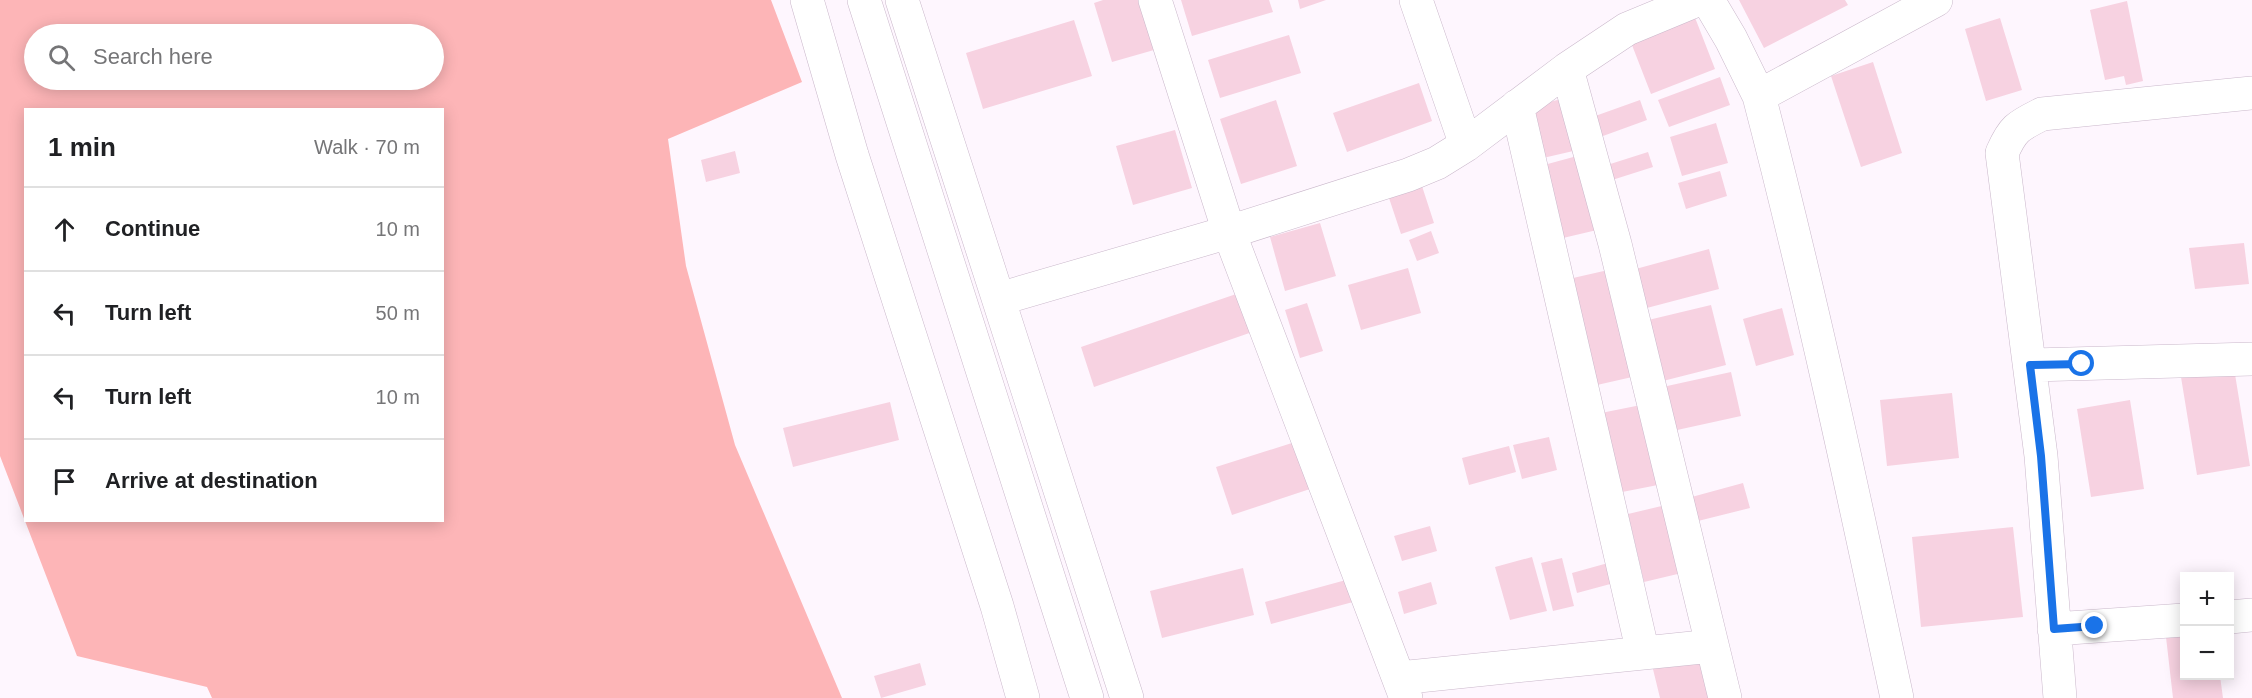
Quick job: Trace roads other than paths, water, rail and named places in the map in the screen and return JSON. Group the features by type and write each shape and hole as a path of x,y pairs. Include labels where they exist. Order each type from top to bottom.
{"street":[{"path":"807,0 852,155 997,606 1023,698"},
{"path":"864,0 1087,698"},
{"path":"902,0 1127,698"},
{"path":"1155,0 1229,232 1402,688 1643,653 1712,646"},
{"path":"1416,0 1466,145"},
{"path":"999,299 1229,232 1408,175 1437,163 1466,145 1567,69 1627,29 1697,0"},
{"path":"1708,0 1731,39 1759,96 1853,492 1897,698"},
{"path":"1759,96 1936,0"},
{"path":"1567,69 1615,244 1725,698"},
{"path":"2060,698 2041,456 2002,153 2011,134 2020,125 2042,114 2252,93"},
{"path":"1517,106 1643,653"},
{"path":"2030,365 2252,359"},
{"path":"2234,616 2252,615"},
{"path":"2054,629 2180,620"}]}
